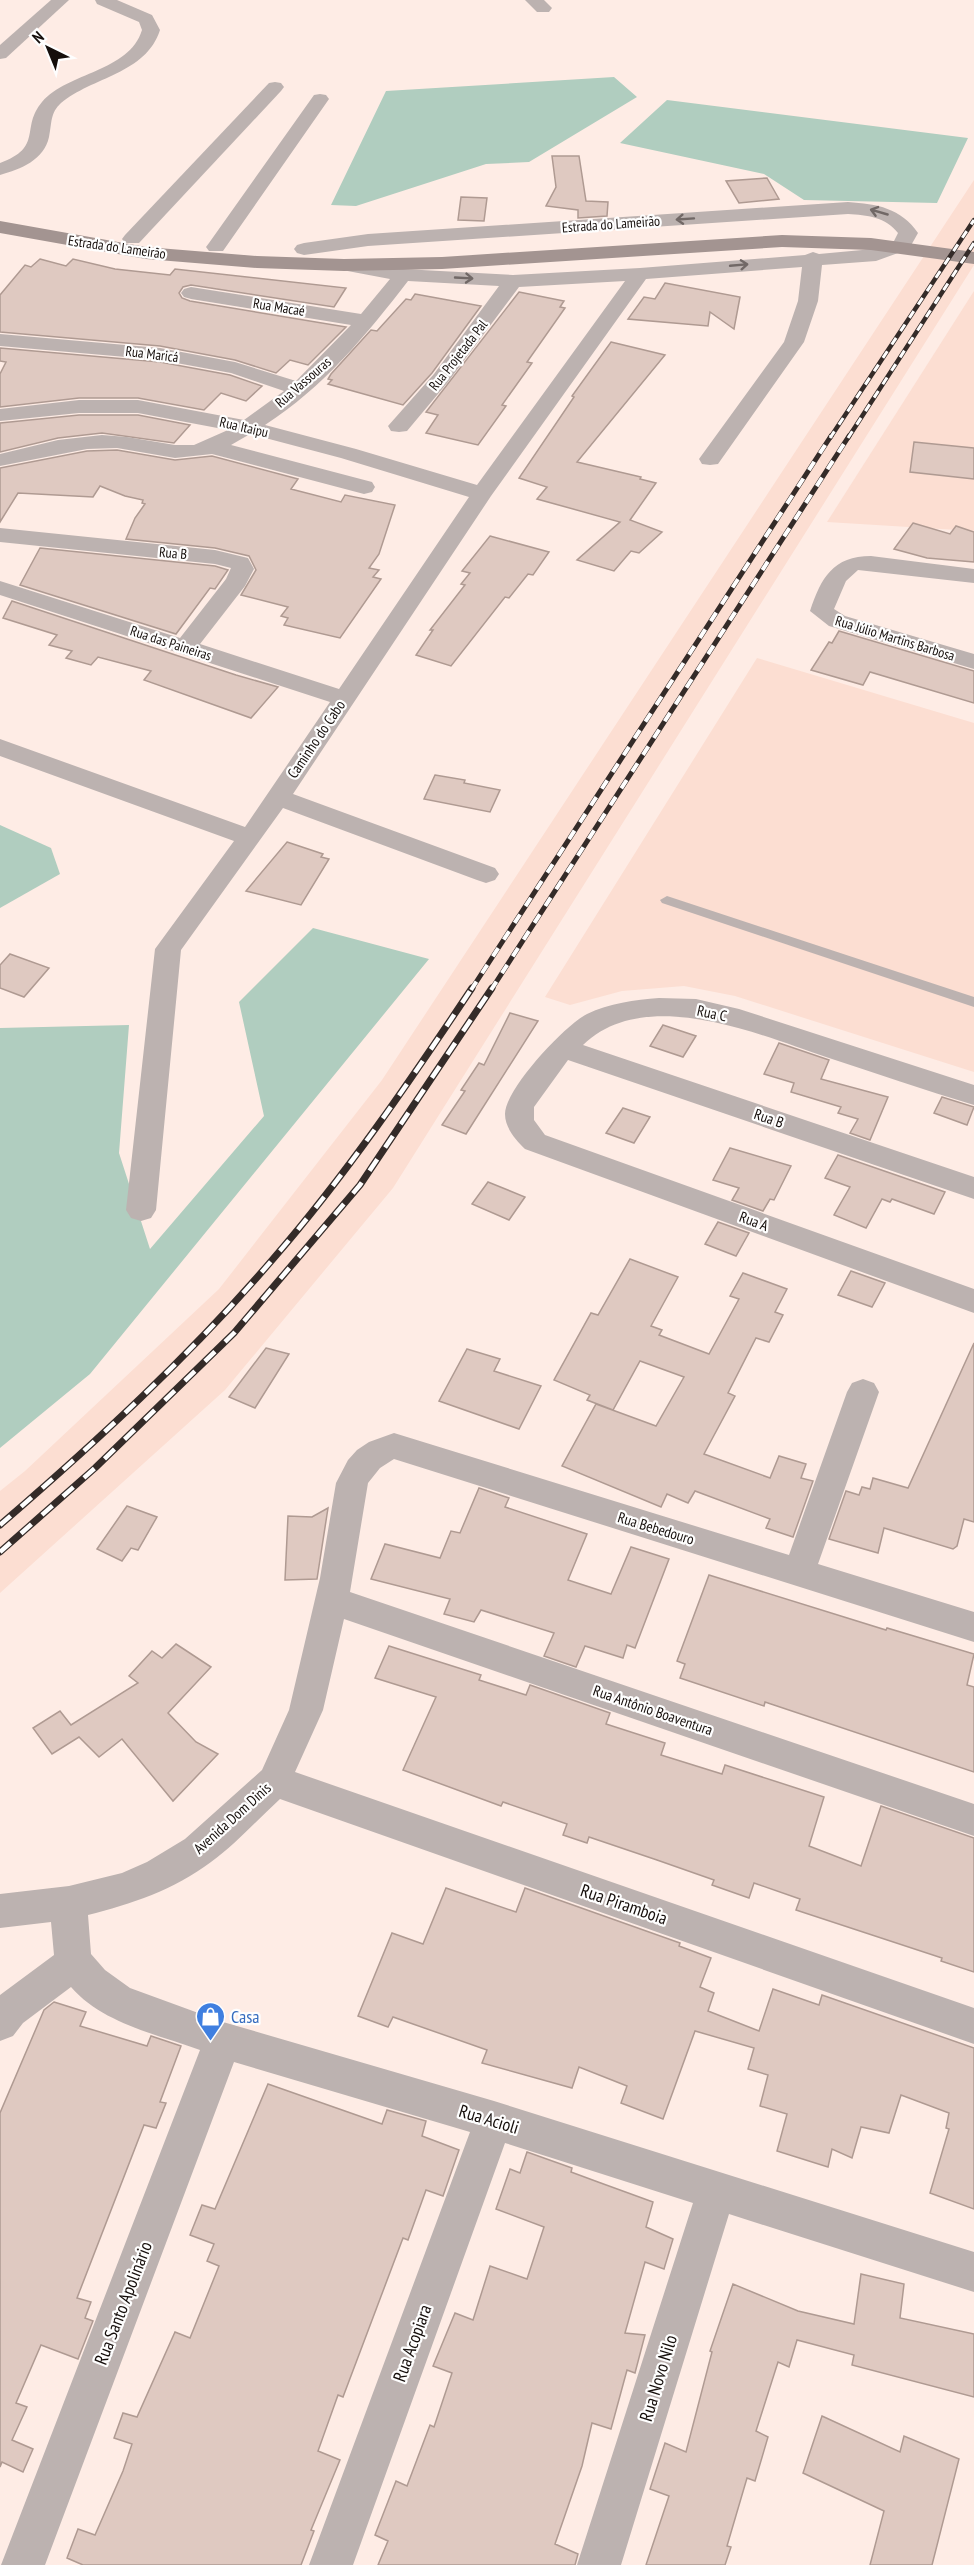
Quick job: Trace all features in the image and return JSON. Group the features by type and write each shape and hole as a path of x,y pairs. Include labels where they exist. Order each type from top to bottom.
{"main road":[{"name":"Estrada do Lameirão","path":"0,213 132,239 216,248 303,249 441,256 782,241 871,244 974,258"},
{"name":"Estrada do Lameirão","path":"0,227 146,253 257,262 344,265 810,229 927,237 974,245"}],"street":[{"path":"0,54 61,0"},
{"path":"0,169 19,162 36,148 44,113 49,105 80,84 130,58 148,42 151,30 146,19 103,0"},
{"path":"132,239 275,87"},
{"path":"216,248 320,99"},
{"name":"Estrada do Lameirão","path":"303,249 368,240 848,208 875,210 887,214 900,222 908,233 902,245 876,255 813,258 640,274 513,281 404,275 344,265"},
{"path":"710,459 794,342 808,301 813,258"},
{"name":"Caminho do Cabo","path":"141,1210 168,949 250,838 482,494 601,303 640,274"},
{"name":"Rua Vassouras","path":"0,460 82,443 120,443 184,452 212,447 249,427 299,389 367,321 404,275"},
{"path":"561,278 586,288 601,303"},
{"name":"Rua Projetada Pal","path":"399,426 441,378 513,281"},
{"name":"Rua Macaé","path":"191,292 367,321"},
{"name":"Rua Maricá","path":"0,340 160,354 235,368 299,389"},
{"name":"Rua Itaipu","path":"0,415 54,408 128,405 150,407 249,427 349,453 482,494"},
{"path":"212,447 364,487"},
{"name":"Rua B","path":"0,535 215,557 240,563 243,569 237,581 185,648"},
{"name":"Rua Júlio Martins Barbosa","path":"974,576 872,563 856,564 847,567 837,577 823,608 825,614 837,621 974,662"},
{"name":"Rua das Paineiras","path":"0,588 343,698"},
{"path":"0,747 250,838"},
{"path":"277,797 486,874"},
{"name":"Rua C","path":"535,1142 519,1122 518,1111 523,1097 563,1048 593,1022 631,1011 695,1008 753,1023 974,1095"},
{"name":"Rua B","path":"563,1048 974,1188"},
{"name":"Rua A","path":"535,1142 974,1301"},
{"path":"799,1573 863,1392"},
{"name":"Rua Bebedouro","path":"352,1483 357,1470 376,1451 394,1446 974,1627"},
{"name":"Avenida Dom Dinis","path":"0,1911 69,1904 125,1889 160,1874 198,1851 225,1829 274,1781 306,1710 332,1600 352,1483"},
{"name":"Rua Antônio Boaventura","path":"332,1600 974,1820"},
{"name":"Rua Piramboia","path":"274,1781 974,2026"},
{"path":"0,2023 10,2010 74,1962 70,1942 69,1904"},
{"name":"Rua Acioli","path":"74,1962 92,1983 118,2002 223,2040 494,2120 974,2272"},
{"name":"Rua Santo Apolinário","path":"23,2565 223,2040"},
{"name":"Rua Acopiara","path":"331,2565 494,2120"},
{"name":"Rua Novo Nilo","path":"599,2565 717,2190"}],"lane":[{"path":"667,900 974,1002"}],"shaded area":[{"path":"974,180 974,265 393,1188 225,1390 0,1593 0,1491 25,1471 219,1289 382,1080"},
{"path":"974,291 974,531 827,522"},
{"path":"757,658 974,723 974,1072 735,996 684,986 622,991 570,1005 545,997"}],"green space":[{"path":"614,77 637,97 529,162 486,164 356,206 331,205 386,91"},
{"path":"667,100 968,138 937,203 804,200 764,174 620,143"},
{"path":"0,825 51,848 60,874 0,908"},
{"path":"313,928 429,959 90,1374 0,1448 0,1028 129,1025 119,1153 150,1249 264,1116 239,1002"}],"building":[{"path":"552,156 579,156 586,201 608,202 607,216 578,218 578,210 546,206 556,187"},
{"path":"767,178 779,199 739,203 726,181"},
{"path":"461,197 487,198 484,221 458,220"},
{"path":"40,259 66,266 73,259 115,269 170,275 175,269 346,288 334,307 191,285 183,287 179,293 182,298 190,301 346,327 308,365 290,360 276,373 235,360 160,346 0,332 0,295 25,265 31,267"},
{"path":"665,283 740,297 734,329 710,312 708,326 628,319 644,297 655,299"},
{"path":"519,292 564,301 560,307 565,308 527,362 532,363 502,405 506,406 478,445 426,433 438,415 426,412"},
{"path":"415,294 481,306 432,373 403,405 328,384 332,380 328,379 331,374 371,330 377,331 406,299 411,300"},
{"path":"611,342 665,355 577,462 641,477 640,479 656,483 630,520 662,532 639,553 631,551 614,571 577,560 620,522 537,499 547,487 519,478 574,397 572,396"},
{"path":"0,348 160,362 230,375 262,386 246,401 221,393 204,410 138,398 79,398 0,407 0,374 6,362 0,361"},
{"path":"79,415 138,415 190,425 174,443 102,433 58,438 0,452 0,423"},
{"path":"914,442 974,448 974,479 910,472"},
{"path":"117,450 175,460 212,456 298,479 291,489 341,502 345,495 395,505 379,554 369,568 379,570 373,577 381,579 340,638 284,625 288,618 281,616 288,607 241,595 256,570 249,556 215,548 126,539 135,518 145,504 142,503 143,500 100,486 93,497 18,493 0,522 0,468 87,451"},
{"path":"913,523 950,534 956,526 974,532 974,562 927,558 894,549"},
{"path":"490,536 549,552 533,575 528,574 509,598 505,597 451,666 416,655 433,630 430,630 465,585 461,584 470,573 462,571"},
{"path":"40,548 215,566 228,570 215,589 210,588 176,634 20,585"},
{"path":"12,601 278,687 251,718 144,680 151,671 98,657 91,665 66,658 72,651 49,645 57,635 3,618"},
{"path":"839,631 974,671 974,703 870,672 863,685 811,670"},
{"path":"435,775 465,780 464,783 500,790 490,812 424,799"},
{"path":"287,842 323,854 321,857 329,859 301,905 246,891"},
{"path":"10,954 49,968 24,997 0,988 0,965"},
{"path":"510,1013 538,1021 466,1134 442,1125 465,1091 461,1090 479,1063 484,1065"},
{"path":"663,1025 696,1036 683,1057 650,1046"},
{"path":"779,1043 829,1060 821,1079 888,1097 870,1140 850,1133 858,1119 838,1113 841,1107 791,1092 794,1083 764,1074"},
{"path":"942,1097 974,1107 967,1125 934,1113"},
{"path":"623,1108 650,1117 634,1143 606,1133"},
{"path":"730,1148 791,1166 774,1200 770,1199 763,1211 732,1200 739,1188 713,1180"},
{"path":"838,1155 945,1192 934,1214 892,1199 890,1202 882,1199 866,1228 834,1215 850,1187 825,1178"},
{"path":"488,1182 525,1197 509,1220 472,1204"},
{"path":"718,1222 749,1233 736,1256 705,1244"},
{"path":"630,1259 678,1277 651,1326 662,1330 659,1335 709,1354 739,1299 730,1296 743,1273 787,1289 775,1312 783,1315 769,1342 756,1338 728,1393 735,1396 704,1454 770,1478 779,1456 806,1464 801,1478 813,1481 793,1537 766,1528 770,1519 695,1491 688,1503 667,1494 661,1507 562,1466 596,1404 656,1426 684,1377 640,1361 613,1410 587,1400 590,1395 554,1380 591,1313 598,1315"},
{"path":"851,1271 885,1283 872,1307 838,1295"},
{"path":"974,1343 974,1522 964,1519 957,1546 953,1549 884,1528 878,1553 829,1539 846,1491 859,1495 862,1487 870,1489 873,1478 908,1488"},
{"path":"266,1348 289,1354 255,1408 229,1397"},
{"path":"467,1349 500,1359 494,1371 541,1386 519,1429 439,1401"},
{"path":"479,1488 509,1498 505,1507 587,1534 568,1580 611,1594 631,1547 669,1559 635,1648 627,1645 623,1658 585,1646 576,1667 544,1656 554,1633 481,1610 474,1622 444,1614 450,1599 371,1579 385,1544 440,1558 451,1531 460,1533"},
{"path":"127,1506 157,1517 138,1550 131,1548 122,1561 97,1549"},
{"path":"328,1508 317,1579 285,1580 288,1516 312,1517"},
{"path":"709,1575 886,1630 887,1628 974,1654 967,1685 974,1687 974,1772 765,1702 764,1706 680,1678 685,1664 677,1661"},
{"path":"176,1644 211,1667 168,1713 196,1742 218,1754 173,1801 122,1739 99,1757 79,1737 52,1754 33,1728 60,1711 71,1725 138,1683 129,1676 152,1651 162,1658"},
{"path":"389,1646 481,1675 479,1680 526,1695 530,1685 610,1713 606,1724 665,1743 661,1755 722,1774 725,1765 824,1797 809,1846 861,1866 881,1806 974,1838 974,1972 941,1961 942,1958 796,1910 800,1899 754,1883 749,1898 712,1885 714,1880 657,1860 589,1837 587,1843 563,1835 567,1824 503,1802 501,1806 403,1770 436,1697 375,1678"},
{"path":"446,1888 516,1912 525,1888 680,1943 679,1946 711,1958 700,1987 714,1993 708,2011 759,2031 773,1989 819,2005 822,1995 974,2048 974,2209 930,2193 949,2129 946,2128 949,2113 901,2095 889,2133 861,2127 852,2158 832,2149 828,2167 777,2151 787,2114 760,2106 768,2075 748,2069 754,2048 695,2031 663,2119 621,2103 627,2086 579,2067 572,2088 482,2063 487,2050 393,2017 388,2027 358,2016 392,1933 423,1944"},
{"path":"54,2002 86,2012 80,2026 147,2046 151,2036 181,2046 160,2102 166,2103 156,2128 144,2125 77,2298 91,2302 85,2318 93,2321 78,2359 41,2345 16,2403 27,2407 12,2440 33,2449 23,2472 2,2462 0,2467 0,2113 44,2010"},
{"path":"268,2084 382,2124 387,2110 426,2121 422,2136 459,2150 443,2196 426,2190 408,2240 403,2238 343,2397 338,2395 318,2451 340,2460 311,2530 314,2531 301,2565 83,2565 67,2558 78,2529 95,2535 123,2471 132,2444 114,2438 123,2413 137,2417 175,2332 190,2338 219,2266 207,2261 214,2244 190,2235 202,2205 215,2209"},
{"path":"527,2152 572,2168 571,2172 653,2202 646,2227 673,2239 664,2269 645,2262 625,2333 645,2335 635,2373 627,2370 611,2429 592,2423 582,2466 555,2544 578,2554 575,2565 378,2565 388,2541 375,2535 396,2481 407,2486 430,2425 434,2427 452,2373 433,2366 455,2313 473,2320 490,2266 527,2279 544,2227 496,2209 510,2169 520,2173"},
{"path":"861,2274 904,2284 900,2318 974,2334 974,2397 852,2365 854,2355 797,2340 789,2367 778,2362 756,2431 768,2437 755,2481 747,2478 727,2546 731,2547 725,2565 646,2565 669,2496 650,2489 665,2443 686,2452 712,2352 710,2351 733,2284 798,2311 854,2324"},
{"path":"822,2416 900,2452 904,2436 959,2459 932,2565 870,2565 884,2511 803,2473"}],"railway":[{"path":"830,438 974,220"},
{"path":"848,438 974,243"},
{"path":"471,990 831,436"},
{"path":"491,990 849,436"},
{"path":"0,1525 175,1364 273,1259 352,1161 472,988"},
{"path":"0,1552 95,1468 234,1333 360,1185 492,988"}],"place":[{"name":"Casa","path":"210,2042"}]}
